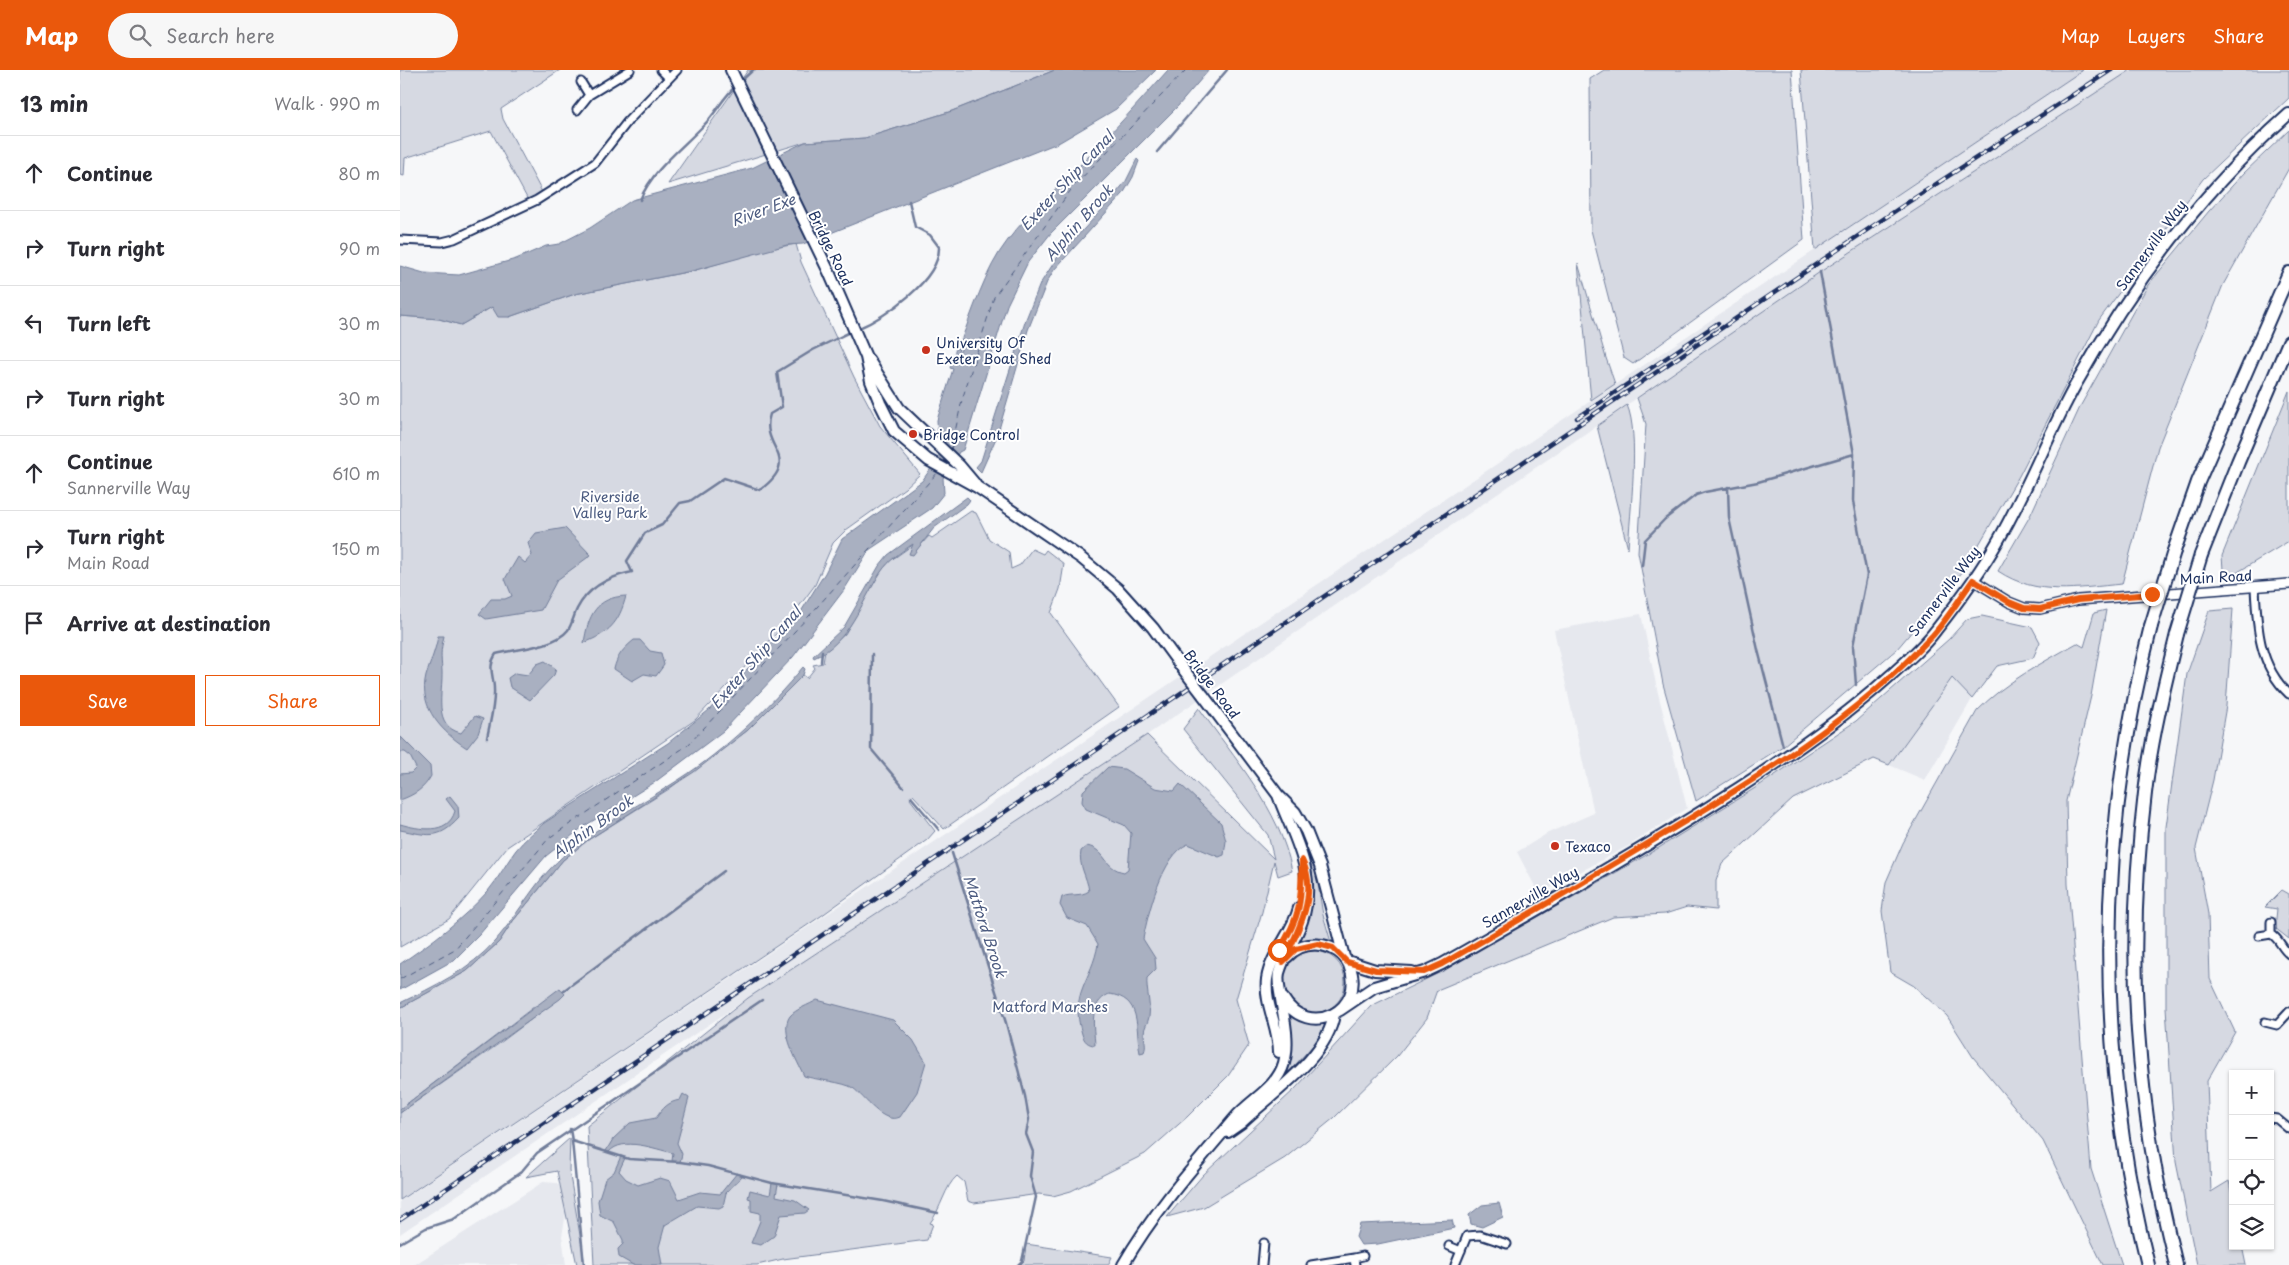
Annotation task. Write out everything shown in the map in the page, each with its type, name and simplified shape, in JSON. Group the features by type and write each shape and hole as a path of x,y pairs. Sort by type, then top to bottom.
{"highway":[{"path":"2148,1265 2121,1137 2110,1028 2108,931 2112,849 2117,799 2138,678 2151,626 2174,551 2198,482 2289,274"},
{"path":"2176,1265 2162,1209 2148,1130 2139,1062 2134,982 2137,866 2145,792 2164,686 2177,634 2202,555 2238,462 2289,342"}],"main road":[{"name":"Bridge Road","path":"732,72 860,340 871,381 894,431 928,460 977,487 1080,558 1118,589 1153,628 1278,795 1295,812 1316,852 1346,959"},
{"name":"Sannerville Way","path":"1337,1012 1374,987 1424,972 1521,919 1695,816 1800,749 1851,710 1908,660 1934,633 1973,580 2013,513 2075,384 2139,283 2191,212 2289,114"},
{"name":"Bridge Road","path":"866,357 899,408 955,461 977,487"},
{"path":"1123,1265 1149,1222 1182,1180 1236,1118 1272,1085 1284,1063 1286,1030 1279,974 1299,929 1306,903 1308,876 1278,795"},
{"path":"1256,1099 1270,1081 1279,1059 1278,1030 1269,998 1268,978 1274,960 1298,911 1302,892 1302,860"},
{"path":"1283,962 1296,949 1312,944 1326,946 1346,959 1376,970 1424,972"},
{"path":"1221,1137 1241,1123 1314,1055 1327,1036 1337,1012 1349,998 1352,989 1352,972 1346,959"},
{"path":"1281,996 1287,1005 1302,1016 1317,1019 1337,1012"}],"street":[{"path":"577,110 589,95 630,70"},
{"path":"661,70 670,78"},
{"path":"400,240 442,242 454,239 537,200 595,163 628,121 678,70"},
{"path":"581,82 589,95"},
{"name":"Main Road","path":"1973,580 2009,602 2024,608 2040,609 2078,600 2289,584"},
{"path":"2255,588 2260,648 2279,684 2289,694"},
{"path":"2271,934 2272,922"},
{"path":"2260,936 2271,934 2277,937 2284,950 2289,954"},
{"path":"2277,1024 2289,1012"},
{"path":"2265,1022 2277,1024 2284,1031"},
{"path":"2274,1119 2289,1129"},
{"path":"1455,1265 1467,1236 1480,1235 1506,1244"},
{"path":"1262,1265 1264,1243"},
{"path":"1449,1246 1461,1251"},
{"path":"1311,1265 1354,1262 1363,1256"}],"shaded area":[{"path":"2083,70 2131,70 1820,272 1147,735 748,998 400,1234 400,1201"},
{"path":"1641,614 1657,689 1687,808 1630,845 1539,894 1517,852 1548,833 1594,813 1554,630"},
{"path":"1952,677 1972,699 1925,780 1889,765"},
{"path":"543,1182 557,1183 565,1192 566,1213 562,1236 566,1265 414,1265"}],"green space":[{"path":"400,70 560,70 501,109 503,119 542,192 528,200 491,131 405,158 404,176 400,175"},
{"path":"748,70 1055,70 952,111 865,138 805,142 668,184"},
{"path":"1604,70 1792,70 1804,240 1633,364 1624,358 1591,230 1590,79"},
{"path":"1801,70 2083,70 1815,250"},
{"path":"2131,70 2289,70 2289,98 2203,179 2099,320 2019,476 1964,570 1897,649 1783,746 1696,801 1663,684 1638,552 1646,424 1637,398 1820,272"},
{"path":"2289,130 2289,168 2223,285 2158,447 2122,584 2058,589 2043,588 2028,585 1998,571 2030,516 2081,405 2148,285 2209,211 2244,173"},
{"name":"Riverside Valley Park","path":"796,244 801,262 854,377 880,426 920,474 905,488 846,530 833,543 815,585 789,620 695,720 507,847 449,919 400,947 400,316 439,319 461,325 492,307 509,317 575,294 692,271 769,249"},
{"path":"1578,263 1615,384 1591,400"},
{"path":"2289,391 2289,541 2228,578 2223,569 2222,556"},
{"path":"1627,405 1631,418 1634,454 1628,549 1597,426"},
{"path":"971,511 976,513 989,539 1009,552 1011,569 1020,565 1032,549 1043,554 1046,550 1064,564 1060,589 1051,613 1119,707 944,829 913,795 910,799 935,831 927,840 821,916 400,1200 400,1113 500,1043 565,994 535,1006 400,1109 400,1008 467,971 499,942 513,921 563,860 588,840 669,789 748,730 803,675 807,678 815,668 813,665 823,663 825,651 845,634 881,571 890,561 914,544 920,546 929,536 932,538"},
{"path":"2233,609 2226,706 2213,780 2196,848 2208,914 2210,979 2235,1032 2207,1081 2211,1192 2229,1181 2229,1250 2243,1250 2246,1265 2197,1265 2176,1162 2166,1007 2166,827 2187,674 2209,611"},
{"path":"2106,610 2091,696 2066,801 2068,884 2091,1169 2122,1265 2103,1265 2043,1141 1973,1057 1947,1016 1914,986 1890,972 1882,911 1886,882 1903,843 1977,711 2012,682 2037,666 2077,643 2084,647 2094,613"},
{"path":"1982,616 2032,627 2040,642 2033,658 1997,666 1972,699 1952,678 1889,765 1874,759 1793,799 1722,864 1716,881 1716,910 1687,907 1665,914 1613,917 1437,990 1427,1018 1397,1056 1334,1118 1285,1158 1204,1207 1167,1217 1203,1175 1295,1089 1371,1006 1445,970 1657,849 1760,785 1856,721 1949,639 1967,619"},
{"name":"Matford Marshes","path":"1199,708 1241,765 1267,805 1286,848 1292,871 1278,876 1274,861 1262,912 1236,999 1249,1045 1228,1076 1187,1117 1145,1154 1071,1191 1053,1196 1039,1194 974,1203 968,1201 964,1182 957,1176 949,1186 930,1223 933,1224 927,1240 783,1259 757,1265 594,1265 587,1126 748,998 1147,735 1274,859 1268,835 1183,729"},
{"path":"1314,860 1323,915 1331,942 1318,938 1298,940 1309,891 1309,862"},
{"path":"2282,890 2289,894 2289,939 2275,928 2277,909 2265,907"},
{"path":"1308,951 1320,951 1336,960 1343,970 1345,982 1343,994 1336,1004 1320,1013 1308,1013 1297,1008 1288,999 1283,988 1283,976 1288,965 1297,956"},
{"path":"1287,1014 1300,1021 1323,1024 1326,1027 1315,1043 1287,1074 1284,1072"},
{"path":"570,1138 569,1170 585,1265 577,1265 557,1171 526,1177"},
{"path":"1026,1244 1112,1257 1108,1265 1020,1265 1024,1261"}],"water":[{"name":"River Exe","path":"1055,70 1156,70 1116,109 1060,142 803,244 787,245 692,271 575,294 509,317 498,317 492,307 461,325 439,319 400,316 400,266 424,273 459,275 516,259 546,246 559,244 590,228 632,200 752,168 805,142 865,138 952,111"},
{"name":"Exeter Ship Canal","path":"1168,70 1209,70 1178,106 1051,233 1028,262 1007,305 963,450 959,452 943,478 944,493 932,508 869,550 844,590 793,657 723,731 655,782 583,827 546,856 479,935 454,960 400,990 400,964 468,912 492,886 512,855 526,839 544,823 668,743 709,710 802,610 825,573 842,539 922,481 939,457 937,420 953,369 950,368 956,348 959,349 955,363 961,349 958,348 992,265 1008,240 1025,220 1104,140"},
{"path":"1137,159 1139,161 1133,177 1123,194 1054,270 1047,282 1028,330 997,436 981,472 976,467 981,461 1026,319 1040,284 1057,258 1126,181"},
{"path":"967,497 970,500 967,504 934,528 913,555 909,554 913,544 888,564 881,572 846,632 826,651 814,658 813,656 844,627 879,566 888,555"},
{"path":"565,528 591,555 557,580 541,610 486,619 479,614 491,599 505,599 512,596 505,579 518,557 525,563 532,555 528,543 536,533"},
{"path":"626,596 620,613 612,626 584,643 588,624 595,610 607,600"},
{"path":"438,636 444,636 441,654 441,708 446,723 452,729 461,733 475,716 483,719 478,734 467,748 441,727 429,709 426,699 424,688 426,676"},
{"path":"634,640 640,640 650,651 661,653 664,665 656,676 644,674 632,681 614,669 621,653"},
{"path":"545,661 556,669 554,675 530,700 510,687 508,678 515,673 528,675 537,664"},
{"path":"803,667 805,669 803,675 748,730 694,772 588,840 563,860 513,921 499,942 467,971 400,1008 400,1003 451,977 475,960 495,941 546,873 569,851 595,831 697,768 746,728"},
{"path":"400,736 430,766 431,776 418,791 400,800 400,774 411,773 416,768 410,756 405,752 400,752"},
{"path":"1108,767 1124,769 1155,788 1174,791 1180,784 1221,823 1226,841 1224,855 1219,857 1188,844 1179,850 1171,860 1158,886 1148,915 1143,939 1155,958 1156,969 1147,978 1149,1017 1144,1031 1145,1049 1144,1052 1140,1053 1137,1024 1132,1007 1120,997 1109,994 1102,998 1095,1010 1093,1023 1095,1045 1088,1043 1084,1039 1078,1007 1098,944 1087,926 1067,918 1060,905 1062,897 1089,891 1080,856 1081,851 1087,846 1098,851 1117,870 1124,872 1128,869 1131,833 1124,825 1086,809 1082,802 1083,791"},
{"path":"450,796 458,806 459,818 445,830 438,833 425,834 400,830 400,824 415,828 432,829 446,824 455,811 446,799"},
{"path":"560,988 565,994 560,999 400,1113 400,1109"},
{"path":"817,1000 893,1020 913,1040 926,1062 917,1092 900,1117 887,1117 881,1114 849,1086 804,1076 788,1038 787,1022 790,1016 799,1009"},
{"path":"683,1094 689,1098 677,1143 682,1154 680,1162 672,1161 673,1153 640,1145 622,1145 615,1147 609,1152 606,1151 613,1139 630,1123 656,1118 666,1106 680,1100"},
{"path":"621,1156 625,1158 619,1171 626,1179 638,1185 660,1178 670,1181 679,1199 700,1192 720,1194 737,1173 743,1175 726,1193 723,1206 719,1208 697,1206 665,1225 659,1247 662,1265 633,1265 619,1257 618,1249 623,1244 623,1240 614,1222 600,1215 598,1201 605,1179 614,1172"},
{"path":"772,1183 778,1184 776,1196 795,1200 809,1210 805,1213 781,1215 774,1236 761,1245 751,1243 760,1221 760,1213 751,1211 751,1199 748,1198 750,1190 770,1195"},
{"path":"1499,1203 1503,1217 1482,1227 1471,1224 1469,1215 1482,1205"},
{"path":"1452,1220 1454,1228 1378,1244 1361,1245 1356,1237 1360,1224"}],"waterway":[{"path":"740,82 753,70"},
{"path":"1157,152 1227,70"},
{"path":"640,200 645,189 660,169 708,120 736,86"},
{"path":"857,329 882,316 909,296 931,272 937,260 939,247 930,235 915,227 909,201"},
{"path":"1820,272 1854,454 1853,501 1867,575 1853,646 1856,685"},
{"path":"487,738 494,701 491,667 496,654 545,644 562,636 568,630 582,601 593,589 607,580 632,572 627,561 645,533 662,525 680,503 690,501 724,478 760,490 773,479 779,469 780,461 768,426 770,414 782,407 777,372 813,350 852,331"},
{"path":"1642,566 1645,540 1665,519 1696,495 1758,482 1854,454"},
{"path":"1728,487 1729,518 1758,650 1783,746"},
{"path":"821,662 822,651"},
{"name":"Matford Brook","path":"872,654 871,749 903,787"},
{"name":"Matford Brook","path":"911,797 939,830"},
{"name":"Matford Brook","path":"952,853 1006,1023 1029,1119 1026,1134 1033,1152 1030,1176 1036,1197 1022,1261 1018,1265"},
{"path":"563,991 724,871"},
{"path":"400,1243 426,1228 454,1219 521,1172 537,1153 762,1000"},
{"path":"570,1129 572,1141 629,1159 680,1162 708,1166 772,1183 883,1201 938,1213"},
{"path":"572,1141 584,1265"}],"ferry route":[{"path":"951,450 962,400 994,297 1073,187 1186,70"},
{"path":"400,979 455,949 549,838 688,745 809,616 939,471"}],"railway":[{"path":"400,1220 1907,203 2111,70"},
{"path":"1577,418 1718,323"}],"place":[{"name":"University Of Exeter Boat Shed","path":"926,350"},
{"name":"Bridge Control","path":"913,434"},
{"name":"Texaco","path":"1555,846"}],"route":[{"path":"1279,950 1298,911 1302,892 1302,860 1308,876 1306,903 1299,929 1283,962 1296,949 1318,944 1333,948 1347,962 1376,970 1424,972 1442,964 1695,816 1800,749 1851,710 1908,660 1934,633 1973,580 2009,602 2024,608 2040,609 2078,600 2152,594"}],"water label":[{"name":"Alphin Brook","path":"1078,222"},
{"name":"Alphin Brook","path":"592,826"}]}
